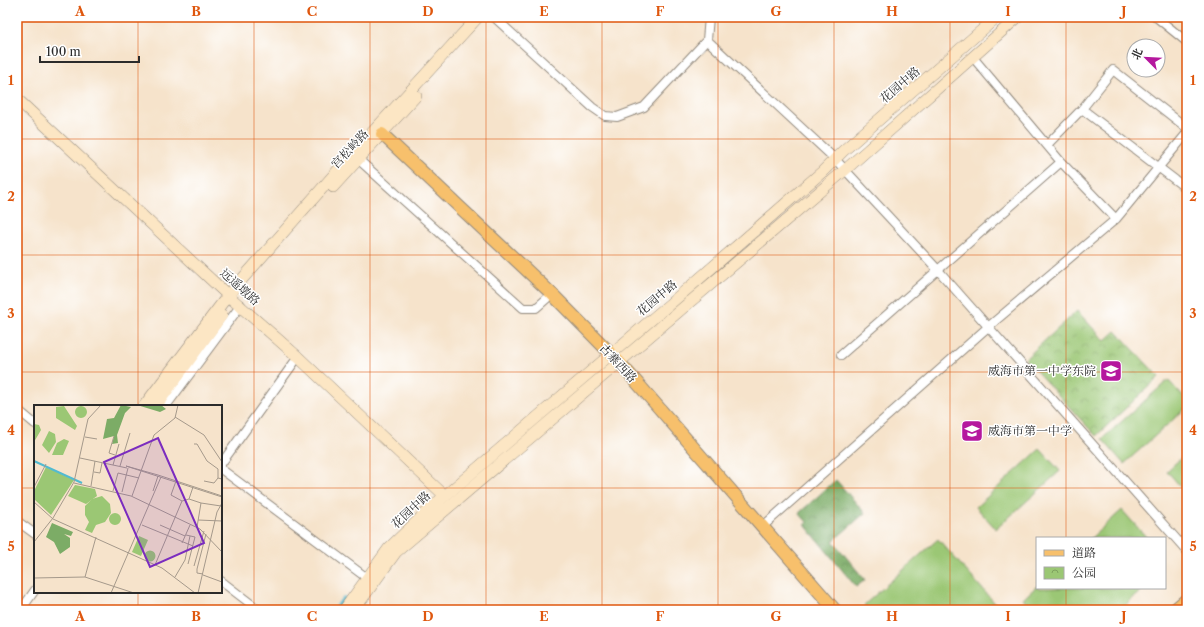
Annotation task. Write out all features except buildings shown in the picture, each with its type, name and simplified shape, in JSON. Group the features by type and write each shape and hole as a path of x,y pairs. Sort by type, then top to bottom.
{"main road":[{"path":"145,405 234,300 348,159 478,17"},
{"name":"宫松岭路","path":"234,300 300,222 359,160 487,17"},
{"name":"花园中路","path":"344,610 389,548 445,496 615,358 835,159 997,17"},
{"path":"354,610 396,552 615,358 845,170 1018,17"},
{"name":"远遥墩路","path":"17,99 298,358 445,496"},
{"name":"古寨西路","path":"382,134 552,294 615,358 834,610"},
{"path":"157,405 234,300"},
{"path":"1174,610 1187,599"}],"street":[{"path":"494,17 592,107 605,116 618,117 644,107 707,40 709,17"},
{"path":"1156,17 1187,42"},
{"path":"707,40 835,159 938,270 1187,551"},
{"path":"976,62 1061,162 1116,220"},
{"path":"1047,145 1082,109 1113,70 1187,128"},
{"path":"1082,109 1187,189"},
{"path":"762,527 988,327 1116,220 1187,133"},
{"path":"359,160 523,308 536,308 552,294"},
{"path":"841,355 1061,162"},
{"path":"167,405 234,300"},
{"path":"222,463 298,358"},
{"path":"17,409 34,423"},
{"path":"222,470 367,578"},
{"path":"17,521 34,533"},
{"path":"222,582 259,610"},
{"path":"21,610 34,591"}],"green space":[{"path":"1077,311 1105,341 1116,331 1159,377 1096,436 1025,359"},
{"path":"1168,380 1187,401 1187,407 1124,464 1102,439"},
{"path":"1040,449 1060,471 996,529 976,507"},
{"path":"1181,458 1187,465 1187,494 1167,471"},
{"path":"836,480 865,513 833,541 865,580 856,587 805,525 807,522 799,513"},
{"path":"1122,510 1146,537 1092,537"},
{"path":"938,539 1001,610 869,610 864,605"},
{"path":"1036,587 1036,589 1143,589 1120,610 1032,610 1023,599"}],"waterway":[{"path":"337,610 344,600"}],"place":[{"name":"威海市第一中学东院","path":"1111,371"},
{"name":"威海市第一中学","path":"972,431"}]}
